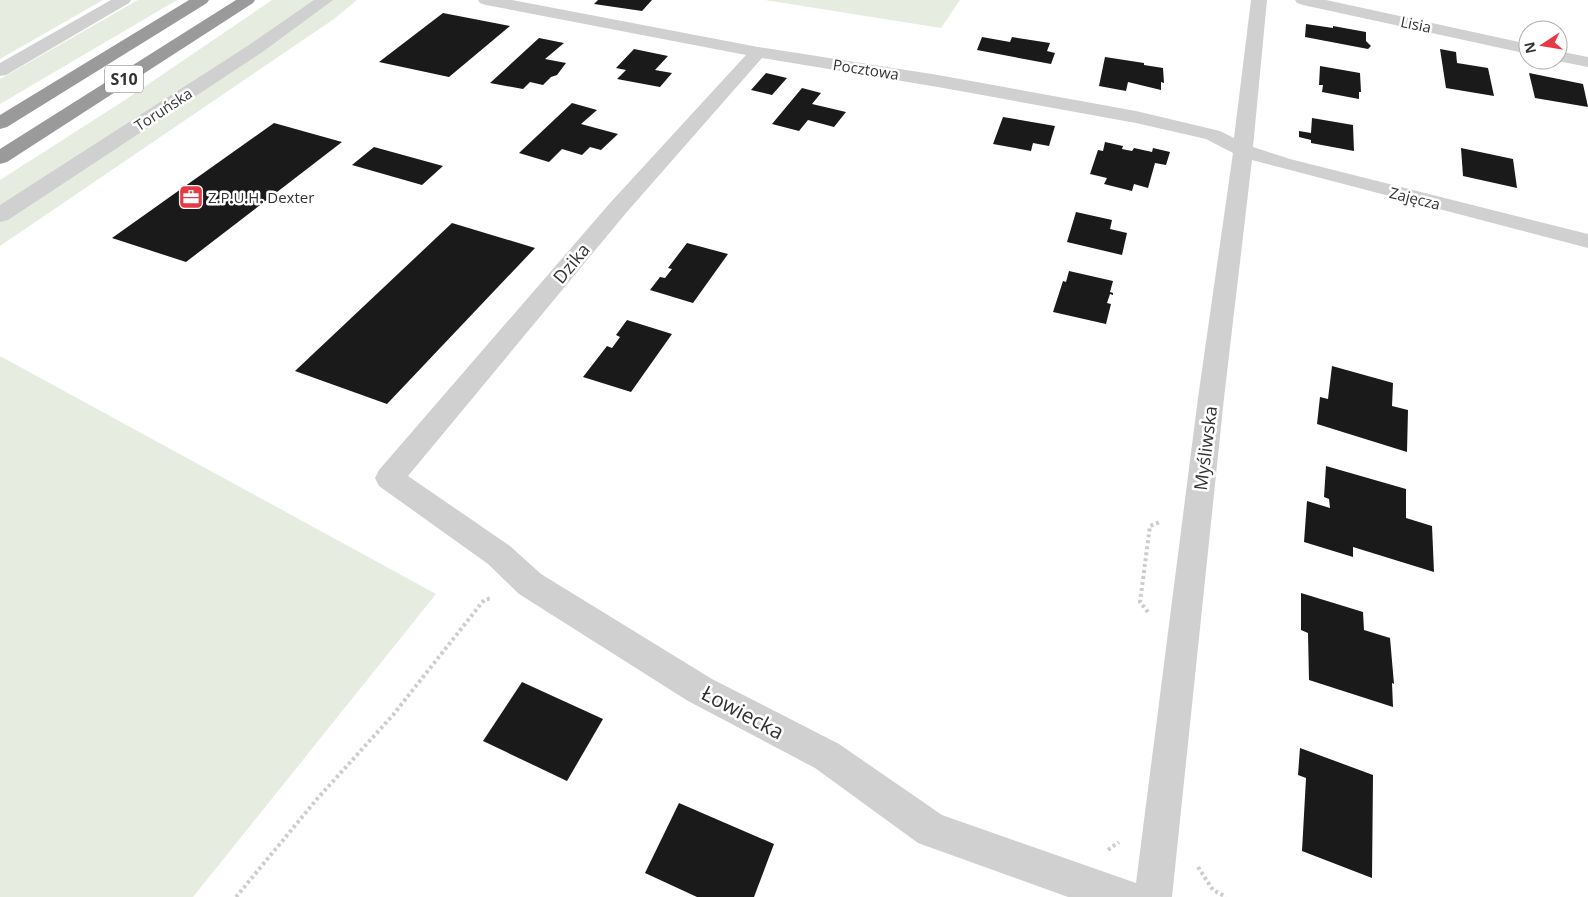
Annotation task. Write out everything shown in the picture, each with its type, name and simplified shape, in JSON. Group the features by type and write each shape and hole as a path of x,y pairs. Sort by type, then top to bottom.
{"highway":[{"name":"S10","path":"0,123 201,0"},
{"name":"S10","path":"0,158 247,0"}],"street":[{"path":"0,70 123,0"},
{"name":"Toruńska","path":"0,215 255,49 325,0"},
{"name":"Pocztowa","path":"486,0 758,52 938,80 1136,116 1213,136 1243,150"},
{"name":"Myśliwska","path":"1153,897 1211,398 1243,150 1259,0"},
{"name":"Lisia","path":"1303,0 1518,47"},
{"name":"Dzika","path":"389,478 618,208 758,52"},
{"path":"1568,58 1588,62"},
{"name":"Zajęcza","path":"1243,150 1283,163 1395,193 1588,241"},
{"name":"Łowiecka","path":"389,478 499,555 530,584 700,690 827,756 931,830 1123,897"}],"path":[{"path":"236,897 318,799 393,715 484,600 530,584"},
{"path":"1103,851 1111,849 1124,838"}],"shaded area":[{"path":"0,0 103,0 0,59"},
{"path":"138,0 177,0 0,104 0,79"},
{"path":"272,0 357,0 334,19 0,246 0,180 125,100"},
{"path":"765,0 960,0 941,28"},
{"path":"0,356 436,594 193,897 0,897"}],"building":[{"path":"598,0 652,0 642,11 594,4"},
{"path":"443,13 510,26 449,77 379,62"},
{"path":"1306,24 1333,28 1333,26 1366,32 1366,41 1371,46 1368,49 1305,37"},
{"path":"982,37 1010,42 1012,37 1050,43 1047,51 1055,53 1051,64 977,50"},
{"path":"539,38 564,43 545,59 566,63 557,75 551,77 543,85 530,82 523,89 490,83"},
{"path":"634,49 668,56 655,70 672,73 660,87 617,79 626,70 616,68"},
{"path":"1440,49 1456,52 1457,63 1488,68 1494,96 1446,88"},
{"path":"1105,57 1163,68 1164,83 1161,82 1161,90 1128,82 1126,91 1099,86"},
{"path":"1320,66 1360,73 1361,92 1359,92 1359,99 1322,92 1323,85 1319,85"},
{"path":"766,73 787,78 772,95 751,90"},
{"path":"1529,73 1583,84 1588,107 1535,98"},
{"path":"802,88 821,93 812,104 846,112 834,127 808,120 799,131 772,124"},
{"path":"572,103 597,110 581,124 618,134 601,150 590,147 582,155 562,149 549,162 519,153"},
{"path":"1003,117 1055,126 1049,146 1033,143 1031,151 993,144"},
{"path":"1312,118 1353,125 1354,151 1311,143 1311,140 1299,137 1299,131 1311,133"},
{"path":"274,123 342,142 186,262 112,238"},
{"path":"1105,142 1123,146 1122,149 1132,151 1134,148 1152,152 1153,148 1170,152 1166,165 1155,163 1148,188 1134,184 1132,191 1104,184 1107,178 1090,174 1098,150 1103,151"},
{"path":"374,147 443,166 422,185 352,165"},
{"path":"1461,148 1513,159 1517,188 1463,176"},
{"path":"1076,212 1112,220 1110,229 1127,233 1122,255 1067,242"},
{"path":"452,223 535,248 387,404 295,371"},
{"path":"687,243 728,254 693,303 650,290 660,277 665,278 672,269 668,268"},
{"path":"1069,271 1113,281 1110,292 1113,295 1110,294 1107,303 1111,304 1106,324 1053,312 1063,281 1066,282"},
{"path":"627,320 672,334 631,392 583,377 607,346 612,348 620,337 616,335"},
{"path":"1332,366 1393,383 1392,406 1408,410 1407,452 1317,424 1320,397 1328,399"},
{"path":"1326,466 1406,489 1406,518 1432,526 1434,572 1353,547 1353,557 1304,542 1307,501 1330,508 1329,499 1324,497"},
{"path":"1301,593 1363,612 1364,630 1390,638 1394,684 1392,683 1393,707 1309,680 1308,633 1301,630"},
{"path":"522,682 603,719 567,781 483,741"},
{"path":"1300,748 1373,775 1372,878 1302,851 1306,778 1298,775"},
{"path":"679,803 774,844 754,897 697,897 645,873"}],"place":[{"name":"Z.P.U.H. Dexter","path":"191,197"}]}
